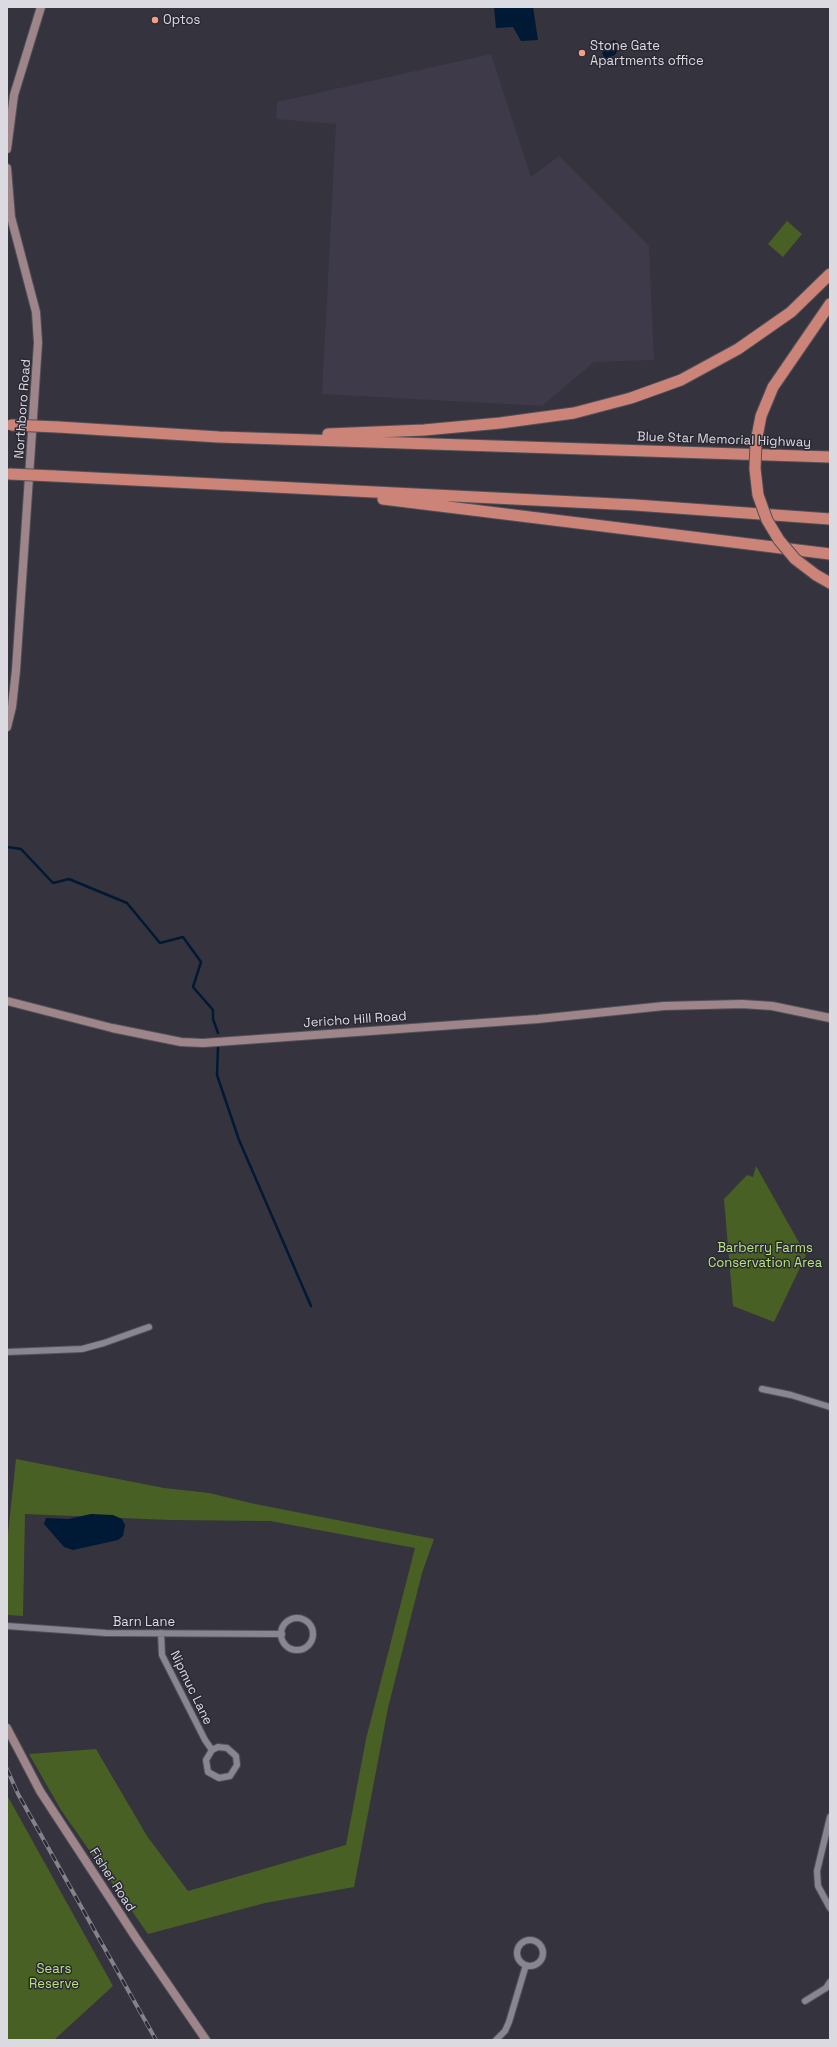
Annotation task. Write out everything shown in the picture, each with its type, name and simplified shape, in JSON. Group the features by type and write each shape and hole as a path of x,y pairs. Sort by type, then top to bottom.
{"highway":[{"path":"9,424 219,436 382,432 453,428 544,418 609,405 672,384 729,355 782,319 830,274"},
{"path":"830,304 773,387 762,416 756,442 754,469 758,495 767,520 779,540 795,559 816,575 830,583"},
{"name":"Blue Star Memorial Highway","path":"219,436 830,457"},
{"path":"8,474 635,505 830,519"},
{"path":"290,488 830,554"}],"street":[{"path":"7,149 14,95 41,7"},
{"name":"Northboro Road","path":"7,168 11,217 36,312 38,349 16,670 12,706 7,727"},
{"name":"Jericho Hill Road","path":"7,1001 112,1028 181,1042 203,1043 538,1019 664,1006 709,1004 772,1006 830,1018"},
{"path":"7,1352 82,1349 149,1327"},
{"path":"762,1389 791,1395 830,1407"},
{"path":"298,1618 309,1623 313,1634 309,1645 297,1650 286,1645 282,1634 286,1623 298,1618"},
{"name":"Barn Lane","path":"7,1626 100,1633 282,1634"},
{"name":"Nipmuc Lane","path":"161,1634 160,1647 163,1657 200,1730 212,1750"},
{"name":"Fisher Road","path":"7,1728 40,1791 136,1938 206,2040"},
{"path":"224,1747 234,1754 237,1765 230,1776 219,1778 208,1772 206,1760 212,1750 224,1747"},
{"path":"830,1817 817,1871 818,1886 830,1908"},
{"path":"528,1940 536,1941 542,1946 542,1958 537,1964 526,1966 518,1958 519,1947 528,1940"},
{"path":"496,2040 505,2031 509,2022 526,1966"},
{"path":"805,2001 826,1988 830,1982"}],"shaded area":[{"path":"491,54 531,177 559,156 649,246 654,360 594,362 542,406 322,394 336,124 276,119 277,102"}],"green space":[{"path":"787,221 802,234 783,257 768,244"},
{"name":"Barberry Farms Conservation Area","path":"756,1166 806,1255 774,1322 733,1306 724,1199 747,1175 753,1177"},
{"path":"16,1459 164,1488 209,1493 255,1504 434,1539 422,1573 388,1708 354,1887 265,1903 148,1934 61,1810 29,1754 96,1749 147,1836 188,1891 346,1845 366,1739 415,1548 270,1521 170,1520 25,1514 23,1616 7,1615 7,1543"},
{"name":"Sears Reserve","path":"7,1795 113,1986 54,2040 7,2040"}],"water":[{"path":"494,7 533,7 538,40 521,41 513,27 496,28"},
{"path":"614,40 621,44 615,55 605,59 602,53 607,44"},
{"path":"91,1514 113,1515 122,1519 125,1525 123,1536 118,1540 73,1550 64,1547 44,1524 46,1518 68,1519"}],"waterway":[{"path":"7,847 21,849 53,883 69,879 127,903 160,943 183,937 201,962 193,987 213,1010 213,1019 218,1033"},
{"path":"218,1048 217,1075 239,1140 311,1306"}],"railway":[{"path":"7,1769 18,1794 156,2040"}],"place":[{"name":"Optos","path":"155,20"},
{"name":"Stone Gate Apartments office","path":"582,53"}]}
